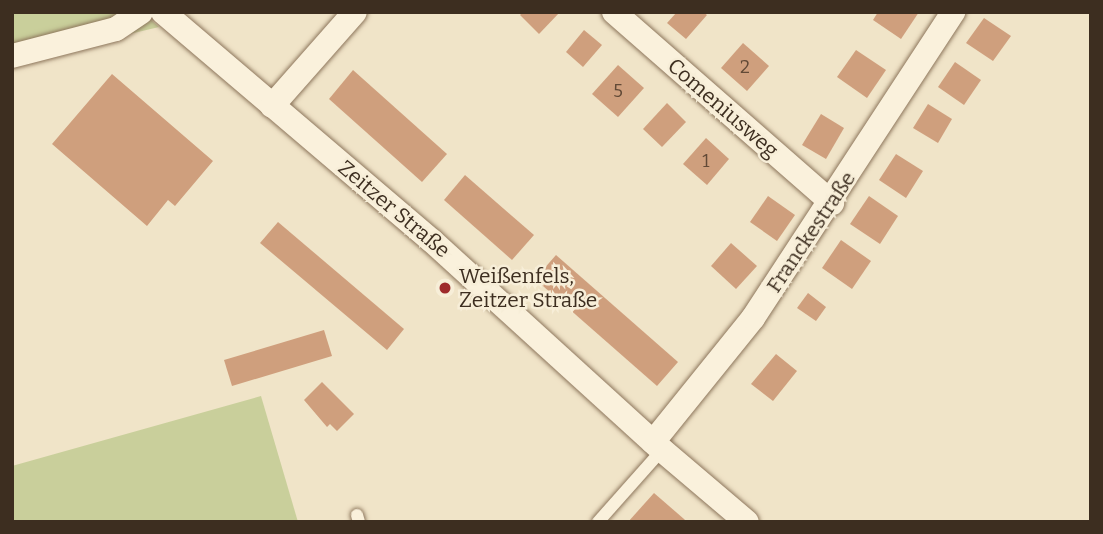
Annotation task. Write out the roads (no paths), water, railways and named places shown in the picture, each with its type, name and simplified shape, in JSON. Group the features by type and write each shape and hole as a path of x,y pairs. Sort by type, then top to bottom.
{"street":[{"path":"12,56 116,29 141,12"},
{"name":"Zeitzer Straße","path":"163,12 432,241 658,446 747,522"},
{"path":"272,106 355,12"},
{"name":"Comeniusweg","path":"614,12 831,203"},
{"name":"Franckestraße","path":"658,446 753,318 831,203 953,12"}],"lane":[{"path":"597,522 658,446"}],"place":[{"name":"Weißenfels, Zeitzer Straße","path":"445,288"}]}
